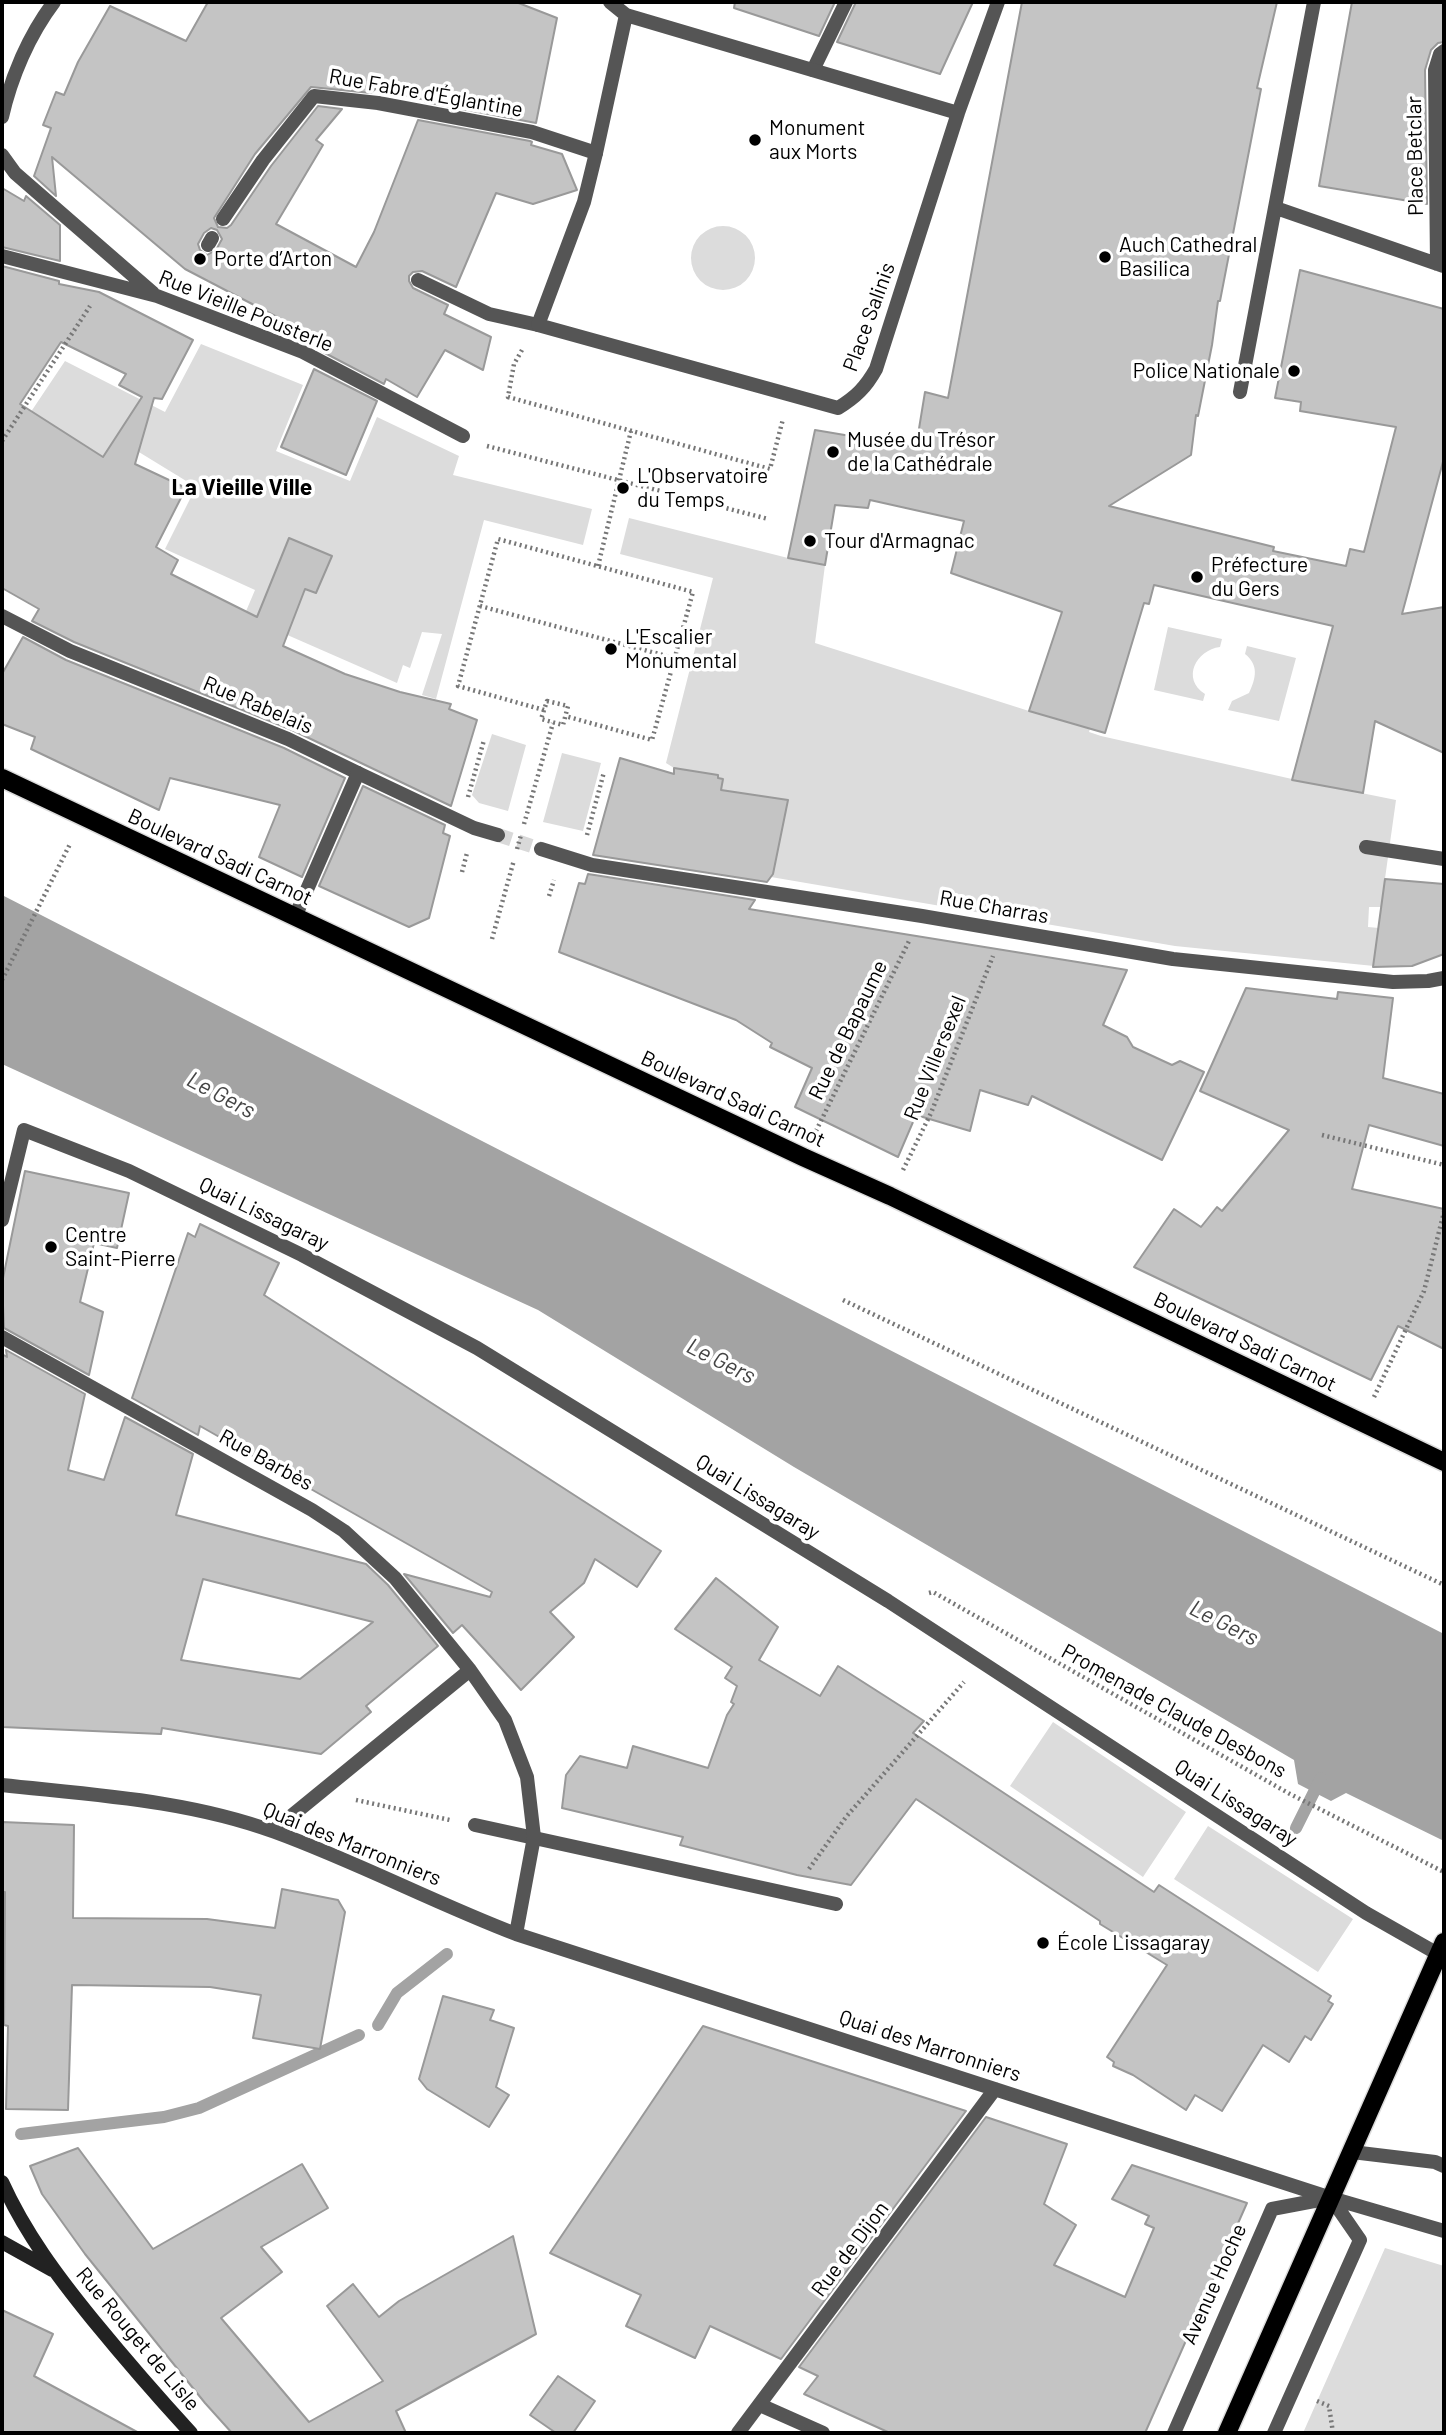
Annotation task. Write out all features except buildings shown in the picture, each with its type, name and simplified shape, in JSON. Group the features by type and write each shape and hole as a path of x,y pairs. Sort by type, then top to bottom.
{"main road":[{"name":"Boulevard Sadi Carnot","path":"2,778 890,1196 1444,1462"},
{"path":"1227,2433 1441,1948"},
{"name":"Rue Rouget de Lisle","path":"2,2182 13,2207 54,2271 145,2384 191,2433"},
{"path":"2,2242 54,2271"}],"street":[{"path":"2,117 22,59 54,2"},
{"path":"610,2 626,15 958,113 998,2"},
{"path":"813,71 846,2"},
{"path":"1240,392 1314,2"},
{"path":"538,325 584,202 626,15"},
{"name":"Place Betclar","path":"1276,208 1441,265 1435,70 1440,54 1444,51"},
{"name":"Rue Fabre d'Églantine","path":"223,219 262,160 314,96 378,103 532,132 596,153"},
{"name":"Place Salinis","path":"418,280 489,314 538,325 838,408 854,399 867,386 876,369 958,113"},
{"path":"2,155 15,173 157,296"},
{"name":"Rue Vieille Pousterle","path":"2,256 157,296 303,352 464,436"},
{"name":"Rue Rabelais","path":"2,616 69,652 288,739 358,774 498,835"},
{"path":"295,917 358,774"},
{"path":"1366,846 1444,859"},
{"name":"Rue Charras","path":"541,849 592,865 1004,929 1174,959 1393,982 1444,978"},
{"name":"Quai Lissagaray","path":"2,1220 24,1130 129,1171 302,1255 477,1348 888,1601 1366,1913 1441,1948"},
{"name":"Rue Barbès","path":"2,1336 312,1510 344,1531 395,1577 470,1670 506,1720 527,1777 534,1837"},
{"path":"273,1831 470,1670"},
{"name":"Quai des Marronniers","path":"2,1785 176,1804 273,1831 458,1912 516,1934 1331,2198 1444,2231"},
{"path":"475,1825 836,1904"},
{"path":"516,1934 534,1837"},
{"name":"Rue de Dijon","path":"738,2433 995,2089"},
{"path":"1352,2152 1435,2162 1444,2166"},
{"path":"1274,2433 1360,2240 1331,2198"},
{"name":"Avenue Hoche","path":"1174,2433 1272,2209 1331,2198"},
{"path":"760,2405 823,2433"}],"path":[{"path":"2,441 106,282"},
{"path":"538,325 514,363 508,397 770,469 789,395"},
{"path":"598,566 631,431"},
{"path":"464,436 481,444 768,519"},
{"path":"544,710 458,687 498,540 693,592 652,740 565,716"},
{"path":"480,606 674,658"},
{"path":"547,701 568,706 565,716 563,725 541,719 547,701"},
{"path":"492,939 553,723"},
{"path":"461,821 484,740"},
{"path":"580,861 604,772"},
{"path":"2,981 84,817"},
{"path":"462,872 467,853"},
{"path":"549,896 553,883"},
{"name":"Rue de Bapaume","path":"803,1157 922,916"},
{"name":"Rue Villersexel","path":"890,1196 931,1113 1004,929"},
{"path":"1322,1135 1444,1165"},
{"path":"1379,1387 1424,1292 1444,1212"},
{"path":"843,1300 1444,1585"},
{"name":"Promenade Claude Desbons","path":"888,1601 933,1592 1290,1794 1444,1872"},
{"path":"791,1894 846,1817 981,1663"},
{"path":"321,1793 475,1825"},
{"path":"1311,2399 1329,2406 1334,2433"}],"shaded area":[{"path":"723,226 741,232 749,240 755,258 749,276 741,284 723,290 705,284 697,276 691,258 697,240 705,232"},
{"path":"201,344 303,385 276,451 350,481 377,417 459,456 453,475 592,509 583,545 484,520 436,699 422,695 442,634 422,632 410,668 403,665 397,683 244,616 255,590 165,549 196,487 116,438 83,489 46,483 2,455 65,361 165,412"},
{"path":"629,518 825,565 815,643 1029,711 1072,723 1091,725 1089,732 1101,736 1396,800 1381,907 1369,907 1368,927 1379,928 1374,966 1175,946 771,877 787,800 721,790 723,780 718,778 718,775 674,768 666,763 713,578 620,554"},
{"path":"1168,627 1222,639 1220,647 1204,654 1194,666 1194,681 1205,694 1203,701 1154,690"},
{"path":"1247,646 1296,658 1279,721 1228,710 1232,701 1249,693 1253,682 1255,672 1253,663 1245,654"},
{"path":"492,734 526,745 508,811 479,803 472,795"},
{"path":"562,753 601,763 583,831 543,822"},
{"path":"1053,1722 1186,1812 1143,1877 1010,1786"},
{"path":"1208,1826 1353,1919 1318,1972 1174,1879"},
{"path":"1385,2248 1444,2266 1444,2433 1303,2433"}],"water":[{"name":"Le Gers","path":"2,895 1444,1634 1444,1841 1346,1793 1331,1801 1298,1784 1294,1760 794,1467 538,1310 2,1064"}],"waterway":[{"path":"1296,1828 1321,1778"},
{"path":"378,2025 397,1993 447,1954"},
{"path":"21,2134 164,2117 199,2108 359,2035"}],"tunnel":[{"path":"498,835 541,849"}],"place":[{"name":"Monument aux Morts","path":"755,140"},
{"name":"Auch Cathedral Basilica","path":"1105,257"},
{"name":"Porte d’Arton","path":"200,259"},
{"name":"Police Nationale","path":"1294,371"},
{"name":"Musée du Trésor de la Cathédrale","path":"833,452"},
{"name":"L'Observatoire du Temps","path":"623,488"},
{"name":"Tour d'Armagnac","path":"810,541"},
{"name":"Préfecture du Gers","path":"1197,577"},
{"name":"L'Escalier Monumental","path":"611,649"},
{"name":"Centre Saint-Pierre","path":"51,1247"},
{"name":"École Lissagaray","path":"1043,1943"}],"district":[{"name":"La Vieille Ville","path":"242,487"}]}
